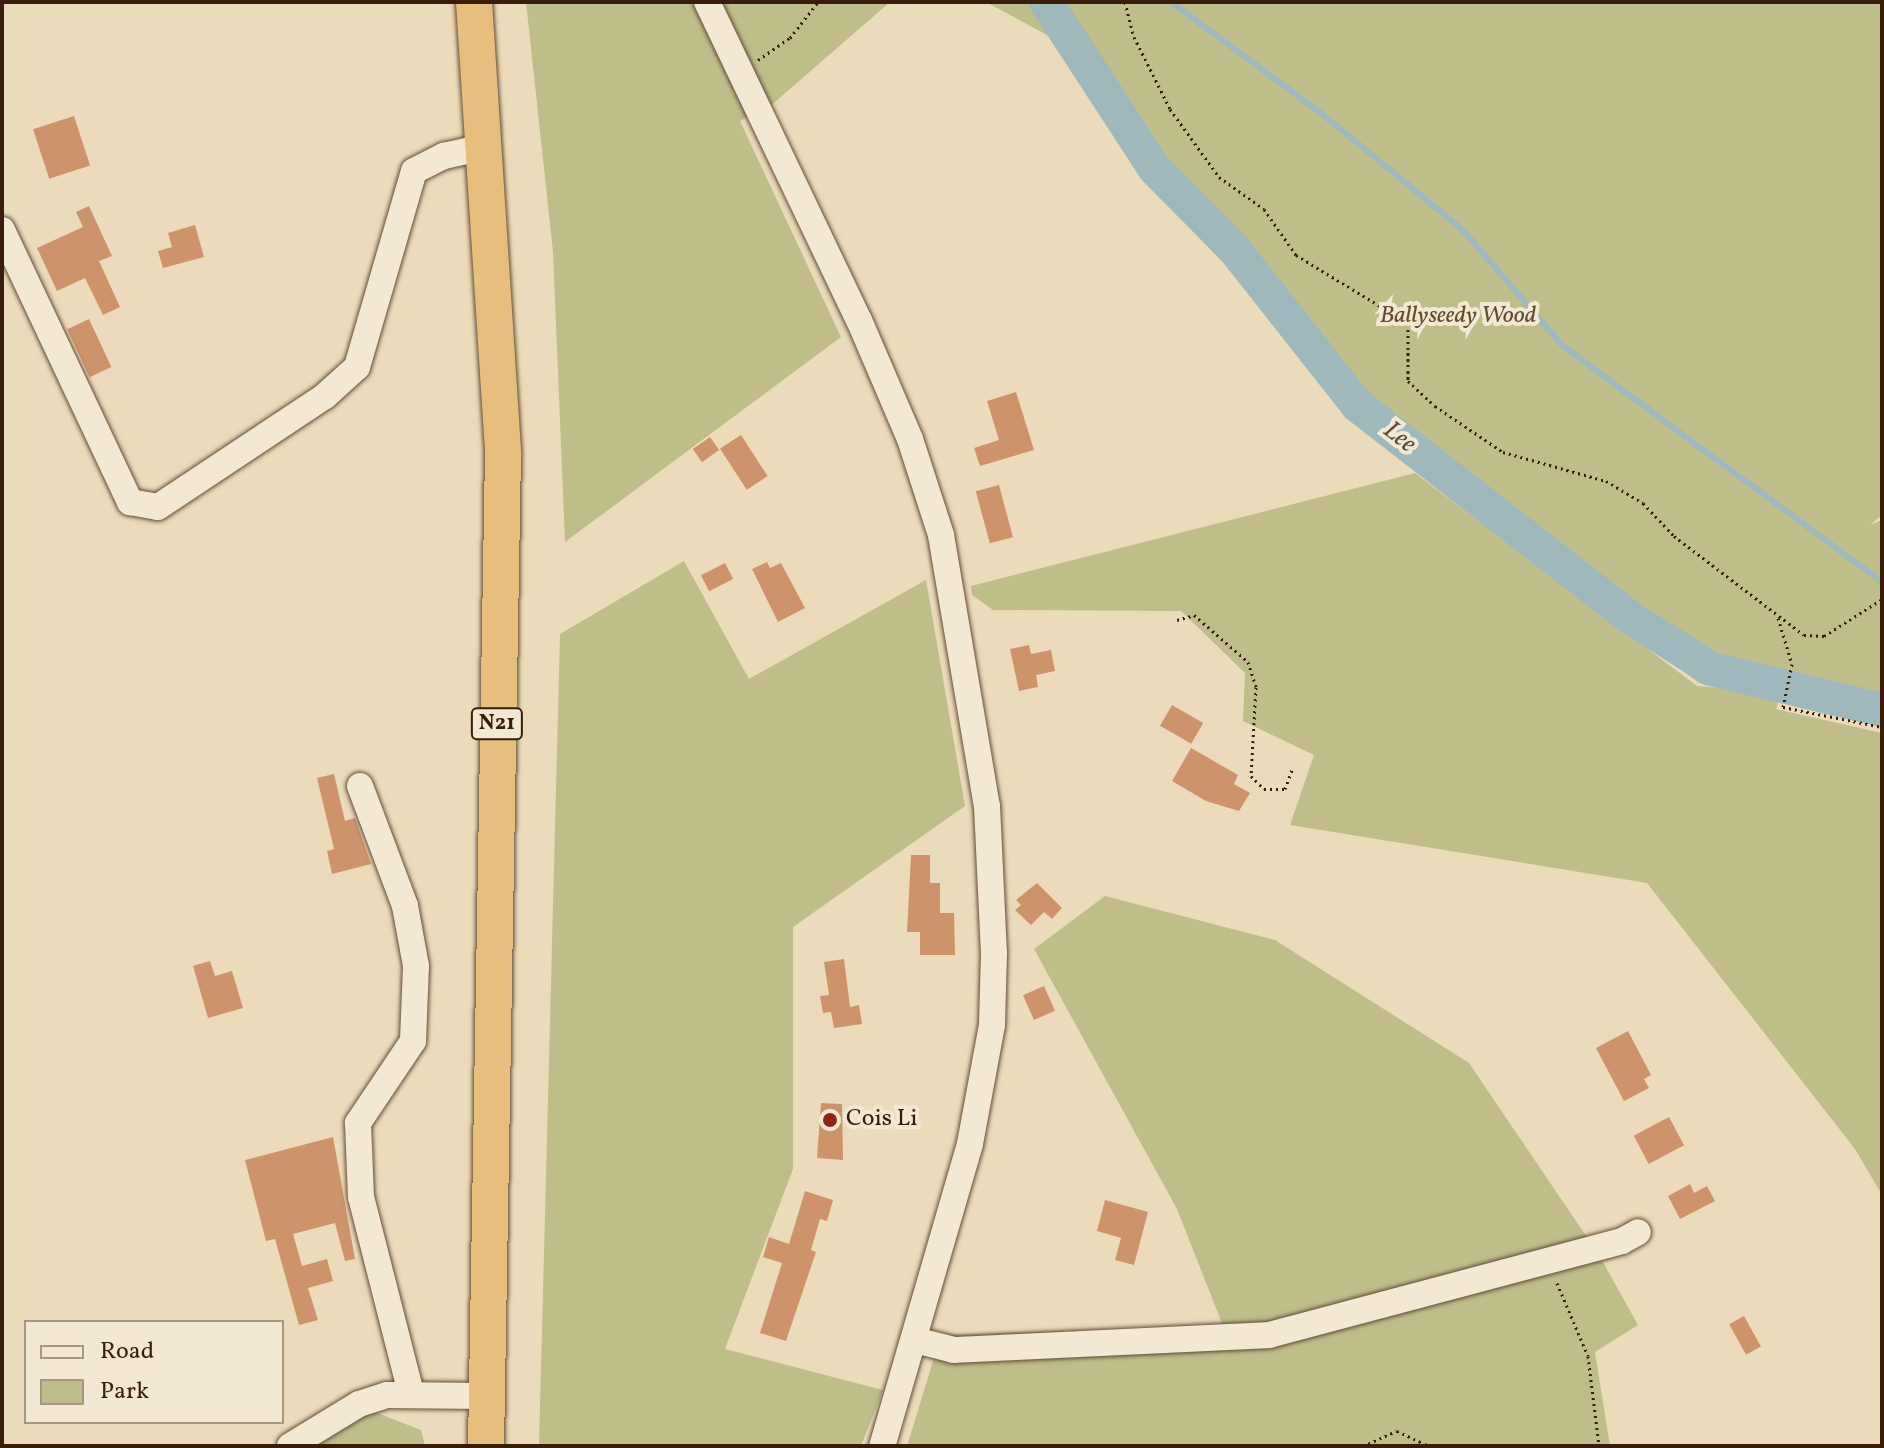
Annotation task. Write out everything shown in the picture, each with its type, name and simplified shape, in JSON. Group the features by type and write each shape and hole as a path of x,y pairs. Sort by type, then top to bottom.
{"highway":[{"name":"N21","path":"474,2 503,453 486,1446"}],"street":[{"path":"707,2 888,383 937,521 966,660 987,806 994,953 992,1025 970,1144 882,1446"},
{"path":"2,230 130,502 158,507 325,396 357,367 414,171 444,156 484,147"},
{"path":"360,786 405,906 416,966 413,1041 358,1123 361,1197 411,1393"},
{"path":"915,1340 954,1350 1269,1335 1622,1241 1638,1232"},
{"path":"290,1446 359,1404 411,1393 485,1396"}],"path":[{"path":"772,52 790,38 818,2"},
{"path":"1125,2 1134,37 1170,109 1219,177 1264,209 1296,255 1408,323 1408,381 1435,406 1503,452 1606,481 1643,503 1674,536 1804,635 1824,636 1882,599"},
{"path":"1177,620 1194,615 1248,662 1256,687 1251,776 1264,789 1285,789 1293,767"},
{"path":"1778,618 1792,664 1783,707 1882,727"},
{"path":"1547,1261 1588,1356 1599,1446"},
{"path":"1363,1446 1397,1431 1429,1446"}],"green space":[{"path":"526,2 890,2 775,102 740,121 841,337 565,542 553,252"},
{"name":"Ballyseedy Wood","path":"986,2 1882,2 1882,515 1870,525 1882,520 1882,723 1769,695 1779,699 1776,709 1882,733 1882,1195 1855,1149 1647,883 1290,825 1314,755 1243,721 1245,673 1181,611 993,610 972,595 971,586 1415,473 1697,686 1737,689 1699,683 1369,432 1234,264 1148,177 1058,41"},
{"path":"684,561 749,679 926,580 965,806 793,927 793,1169 725,1349 883,1390 861,1446 539,1446 560,634"},
{"path":"1105,896 1275,940 1469,1063 1599,1255 1638,1325 1595,1352 1610,1446 907,1446 941,1335 1223,1326 1177,1209 1034,949"},
{"path":"372,1411 421,1430 425,1446 317,1446"}],"building":[{"path":"74,116 90,165 49,179 33,129"},
{"path":"89,206 112,256 99,261 120,307 103,315 85,278 57,291 37,248 83,227 76,212"},
{"path":"195,225 204,257 163,268 158,251 172,247 168,233"},
{"path":"89,319 111,367 90,377 67,329"},
{"path":"1016,392 1034,450 980,466 974,448 999,440 987,401"},
{"path":"741,435 768,476 747,490 720,449"},
{"path":"710,437 719,450 702,462 693,449"},
{"path":"999,485 1013,537 990,543 976,491"},
{"path":"767,562 770,568 781,563 805,608 778,622 752,569"},
{"path":"725,563 733,579 709,591 701,575"},
{"path":"1029,645 1031,654 1051,650 1055,671 1036,675 1038,687 1019,691 1010,649"},
{"path":"1172,705 1203,723 1191,744 1160,726"},
{"path":"1191,748 1238,775 1234,784 1250,793 1239,811 1206,801 1172,781"},
{"path":"334,774 345,821 355,818 371,864 332,874 327,851 334,849 317,778"},
{"path":"911,855 930,855 930,883 940,883 940,913 954,913 955,955 920,955 920,932 907,932"},
{"path":"1037,883 1062,908 1052,919 1044,912 1031,925 1015,910 1021,905 1016,900"},
{"path":"844,959 850,1007 859,1005 862,1024 834,1028 831,1012 823,1013 820,996 829,995 824,962"},
{"path":"210,961 215,976 232,971 243,1008 208,1018 193,966"},
{"path":"1044,986 1055,1011 1034,1020 1023,995"},
{"path":"1628,1031 1651,1075 1644,1079 1649,1088 1624,1101 1596,1048"},
{"name":"Cois Li","path":"821,1103 842,1104 843,1160 817,1158"},
{"path":"1669,1117 1684,1145 1649,1164 1634,1136"},
{"path":"333,1137 355,1259 345,1261 335,1223 293,1234 302,1266 327,1259 333,1281 308,1288 318,1320 299,1325 275,1239 266,1241 245,1160"},
{"path":"1690,1184 1694,1193 1707,1186 1715,1201 1680,1219 1668,1196"},
{"path":"805,1191 833,1200 827,1221 820,1219 811,1250 816,1252 786,1341 760,1333 782,1263 763,1257 769,1237 789,1244"},
{"path":"1105,1200 1148,1212 1134,1265 1115,1260 1121,1238 1097,1231"},
{"path":"1744,1316 1761,1347 1746,1355 1729,1324"}],"waterway":[{"name":"Lee","path":"1046,2 1155,169 1234,249 1357,405 1631,618 1711,669 1882,710"},
{"path":"1171,2 1321,113 1464,231 1563,346 1881,581"}],"place":[{"name":"Cois Li","path":"830,1120"}]}
